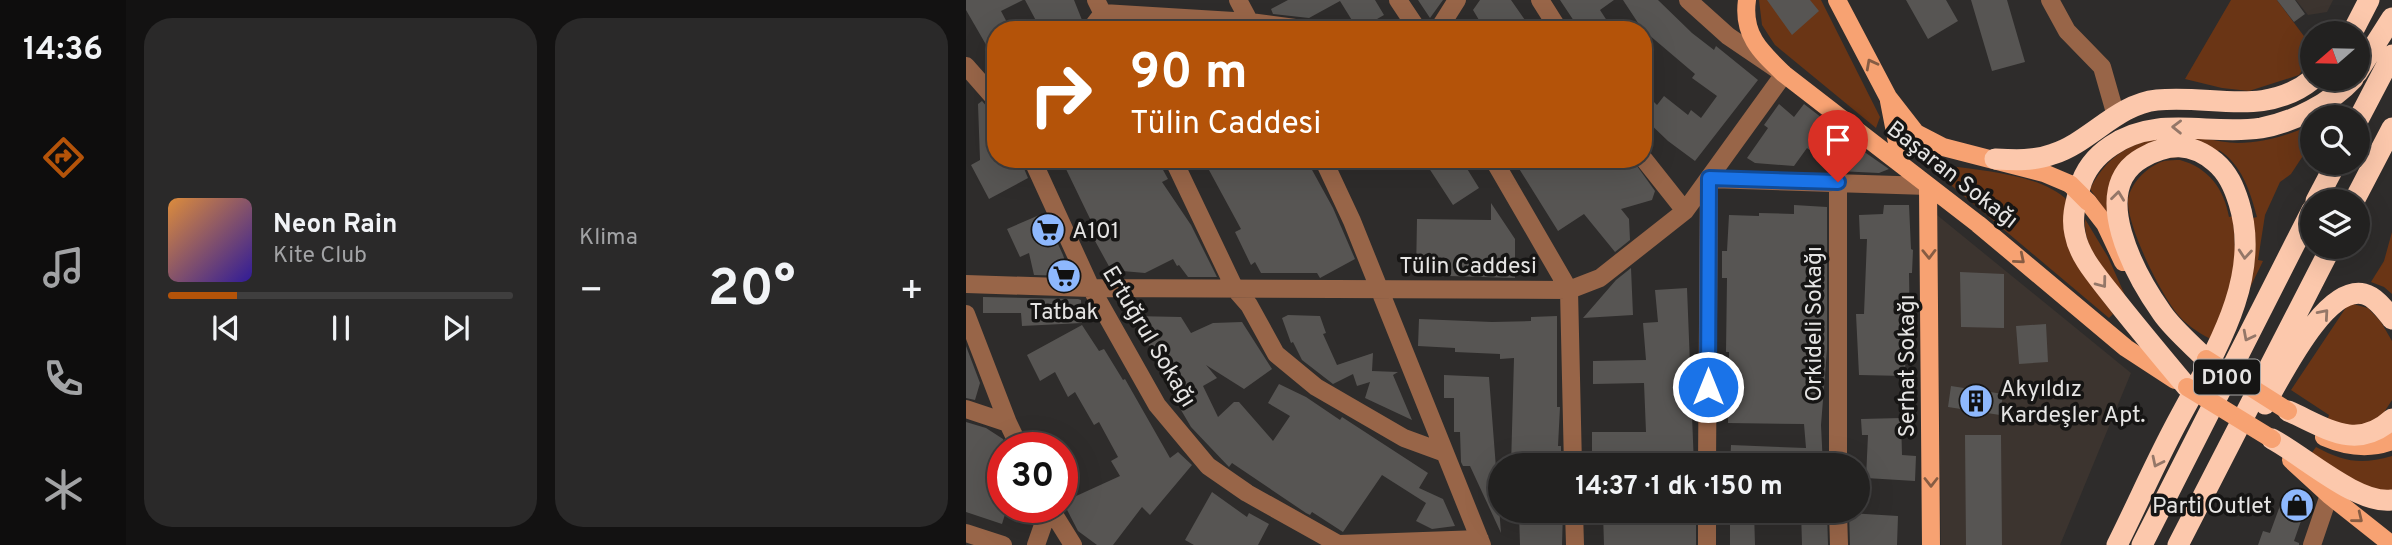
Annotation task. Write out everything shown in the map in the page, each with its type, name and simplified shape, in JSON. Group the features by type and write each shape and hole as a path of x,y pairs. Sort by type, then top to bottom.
{"highway":[{"path":"2358,21 2369,0"},
{"path":"2370,53 2392,18"},
{"path":"2366,105 2392,55"},
{"path":"1995,159 2033,160 2056,154 2116,116 2156,100 2229,104 2272,99 2300,89"},
{"path":"2156,100 2229,117 2262,118 2305,106 2331,91"},
{"path":"2187,387 2141,333 2084,257 2075,234 2073,210 2082,178 2097,155 2121,138 2168,127 2228,130 2262,128 2300,115 2336,97 2341,91"},
{"path":"2360,189 2392,128"},
{"path":"2117,545 2227,324 2241,281 2247,251 2245,228 2232,183 2214,161 2196,150 2176,146 2156,150 2137,160 2122,176 2115,200 2120,228 2138,273 2163,315 2206,359"},
{"name":"D100","path":"2142,545 2300,234"},
{"name":"D100","path":"2178,545 2325,259"},
{"path":"2217,471 2261,411 2293,356 2328,307 2350,294 2363,294 2375,300 2392,319"},
{"path":"2288,411 2344,435 2362,436 2373,432 2392,418"},
{"path":"2272,439 2294,450 2355,492 2374,500 2392,500"}],"main road":[{"path":"1747,0 1749,29 1758,50 1784,74"},
{"path":"1837,0 1888,97 1916,133 1943,147 2044,173 2070,184 2105,225 2130,277 2158,319 2182,344 2288,411 2322,436 2357,447 2392,441"},
{"name":"Başaran Sokağı","path":"1784,74 1902,163 2126,348 2272,439 2329,495 2392,545"},
{"path":"1888,97 1902,163"},
{"name":"Serhat Sokağı","path":"1928,186 1931,545"}],"street":[{"path":"1238,0 1249,21"},
{"path":"1398,0 1412,21"},
{"path":"1444,21 1457,0"},
{"path":"1540,0 1553,21"},
{"name":"Başaran Sokağı","path":"1688,0 1728,36 1784,74"},
{"path":"2050,0 2067,31 2102,67 2116,116"},
{"path":"1103,14 1190,21"},
{"path":"966,66 987,90"},
{"name":"Tülin Caddesi","path":"966,284 1091,288 1569,290 1600,278 1685,211 1784,74"},
{"name":"Ertuğrul Sokağı","path":"1036,168 1091,288 1157,405 1208,466 1247,493 1339,544"},
{"path":"1177,168 1235,289 1250,305 1276,354 1316,387 1404,438 1444,453"},
{"path":"1327,168 1352,221 1481,542 1339,544"},
{"path":"1498,168 1569,290 1573,453"},
{"path":"1651,168 1685,211"},
{"path":"1707,453 1709,178 1928,186"},
{"name":"Orkideli Sokağı","path":"1838,182 1838,453"},
{"path":"966,314 1012,432"},
{"path":"966,409 1008,423"},
{"path":"2312,545 2329,495"},
{"path":"1036,545 1044,523"},
{"path":"1059,523 1073,545"},
{"path":"1574,523 1575,545"},
{"path":"1707,523 1707,545"},
{"path":"1838,523 1839,545"},
{"path":"966,533 1003,545"}],"shaded area":[{"path":"1759,0 1821,0 1880,117 1876,128 1775,45 1762,25"},
{"path":"2231,0 2277,0 2300,31 2299,75 2249,91 2185,79"},
{"path":"2296,0 2333,0 2327,12 2308,15"},
{"path":"2300,130 2300,160 2291,174 2280,182 2265,215 2258,260 2263,261 2245,298 2255,257 2253,218 2257,217 2248,188 2239,171 2219,150 2217,153 2122,163 2109,187 2108,214 2090,189 2111,160 2138,144 2187,137 2247,143"},
{"path":"2180,160 2207,174 2219,189 2229,217 2233,216 2236,266 2214,341 2187,324 2172,306 2148,263 2130,216 2129,197 2139,178 2158,164"},
{"path":"1950,166 1996,172 2029,180 2057,192 2068,201 2088,281 2113,314 2109,318 1952,186 1944,174"},
{"path":"1937,215 2131,373 2060,545 1941,545"},
{"path":"2085,219 2108,257 2128,302 2093,253 2085,231"},
{"path":"2392,232 2392,294 2384,287 2371,282 2384,261"},
{"path":"2349,303 2368,308 2381,322 2392,341 2392,400 2381,417 2359,428 2327,421 2329,415 2291,390"},
{"path":"2316,447 2344,459 2362,461 2392,456 2392,492 2365,489 2311,454"}],"building":[{"path":"966,0 1023,0 1001,11 1006,21 987,21 987,46 966,10"},
{"path":"1025,0 1074,0 1082,20 1080,21 1036,21"},
{"path":"1288,0 1375,0 1384,15 1374,21 1352,21 1340,1 1309,18 1273,14 1271,9"},
{"path":"1418,0 1443,0 1430,18"},
{"path":"1480,0 1511,0 1526,21 1480,21 1473,10"},
{"path":"1560,0 1614,0 1600,10 1607,21 1574,21"},
{"path":"1623,0 1658,0 1692,33 1714,50 1716,46 1758,80 1695,161 1652,126 1652,100 1657,105 1664,96 1688,115 1691,110 1701,118 1717,96 1692,78 1695,74 1652,37 1652,21 1637,21"},
{"path":"1767,0 1810,0 1819,11 1792,35"},
{"path":"1906,0 1946,0 1958,21 1928,39"},
{"path":"1971,0 2007,0 2025,62 1992,71"},
{"path":"2277,0 2295,0 2305,14 2294,22"},
{"path":"982,101 987,107 987,168 1024,168 1028,178 989,199 971,165 980,160 978,104"},
{"path":"1779,104 1794,117 1804,104 1826,121 1824,124 1889,169 1879,173 1838,171 1807,148 1794,166 1755,163 1747,158 1768,128 1764,125"},
{"path":"1065,168 1162,168 1168,179 1162,182 1191,225 1217,277 1188,277 1173,259 1145,273 1111,270 1089,230 1094,227"},
{"path":"1208,168 1311,168 1333,208 1355,259 1320,278 1317,273 1261,273 1255,262 1251,265 1235,232 1241,229"},
{"path":"1429,168 1467,168 1479,188 1453,205"},
{"path":"1519,168 1638,168 1655,191 1652,200 1621,209 1629,219 1630,240 1615,252 1584,214 1558,231"},
{"path":"1491,203 1515,239 1515,278 1416,275 1417,219 1491,220"},
{"path":"1794,205 1827,207 1827,350 1821,425 1822,453 1731,453 1731,445 1806,448 1804,424 1728,423 1727,278 1722,278 1722,251 1727,251 1729,215 1794,214"},
{"path":"1884,205 1909,205 1913,250 1912,273 1909,273 1910,337 1906,337 1905,376 1859,375 1856,314 1864,314 1867,239 1860,239 1859,215 1883,214"},
{"path":"1044,213 1070,276 1034,275 1029,253 1020,257 1007,229"},
{"path":"1631,268 1633,315 1583,318 1616,280"},
{"path":"1960,272 2004,274 2004,328 1961,327"},
{"path":"1687,288 1693,453 1592,453 1592,432 1646,432 1644,383 1593,384 1593,361 1646,360 1643,323 1658,322 1655,290"},
{"path":"983,297 1078,299 1081,300 1082,323 1022,326 1021,313 983,313"},
{"path":"1288,315 1320,316 1326,333 1323,334 1337,365 1373,353 1372,371 1398,372 1393,375 1412,420 1365,398 1370,382 1357,386 1353,374 1333,384 1302,360 1293,342 1291,343 1282,318"},
{"path":"1133,316 1181,317 1191,333 1213,323 1242,322 1272,369 1244,389 1206,365 1217,378 1203,386 1218,417 1234,402 1239,402 1273,441 1290,416 1268,403 1279,384 1306,397 1340,420 1342,417 1428,473 1419,488 1443,499 1455,526 1432,529 1416,521 1426,503 1382,475 1343,532 1312,512 1310,515 1306,513 1232,463 1229,467 1191,427 1181,410 1184,408"},
{"path":"1557,316 1557,407 1560,407 1558,446 1561,446 1561,453 1511,453 1514,358 1500,359 1500,354 1455,352 1455,348 1418,346 1419,319 1492,322 1531,321 1531,317"},
{"path":"2046,324 2048,362 2019,364 2016,326"},
{"path":"1082,325 1099,351 1104,349 1123,380 1125,379 1170,458 1178,452 1192,465 1150,515 1142,507 1113,545 1097,545 1078,531 1074,523 1078,523 1078,495 1120,476 1111,461 1118,457 1099,422 1094,425 1075,392 1068,397 1055,372 1040,381 1027,355"},
{"path":"966,346 980,383 975,400 966,398"},
{"path":"1444,375 1489,377 1495,453 1488,453 1488,505 1470,466 1463,466 1461,462 1460,432 1454,432 1454,398 1444,398"},
{"name":"Akyıldız Kardeşler Apt.","path":"1951,386 2003,394 2000,415 1948,407"},
{"path":"1901,418 1902,455 1916,456 1915,481 1870,478 1868,435 1862,435 1861,419"},
{"path":"966,422 992,432 987,432 987,519 966,512"},
{"path":"1965,435 2001,435 2002,545 1966,545"},
{"path":"1212,492 1247,517 1249,513 1269,524 1258,545 1194,545 1185,540"},
{"path":"2285,492 2308,501 2294,541 2299,545 2258,545 2263,531 2270,533"},
{"path":"1870,514 1898,516 1897,545 1850,545 1849,523 1870,523"},
{"path":"1519,523 1563,523 1562,545 1520,545"},
{"path":"1603,523 1696,523 1696,545 1604,545"},
{"path":"1730,523 1754,523 1755,545 1730,545"},
{"path":"1801,523 1827,523 1828,545 1802,545"}],"place":[{"name":"A101","path":"1048,230"},
{"name":"Tatbak","path":"1064,276"},
{"name":"Akyıldız Kardeşler Apt.","path":"1976,401"},
{"name":"Parti Outlet","path":"2297,505"}],"route":[{"path":"1708,387 1709,178 1838,182"}]}
